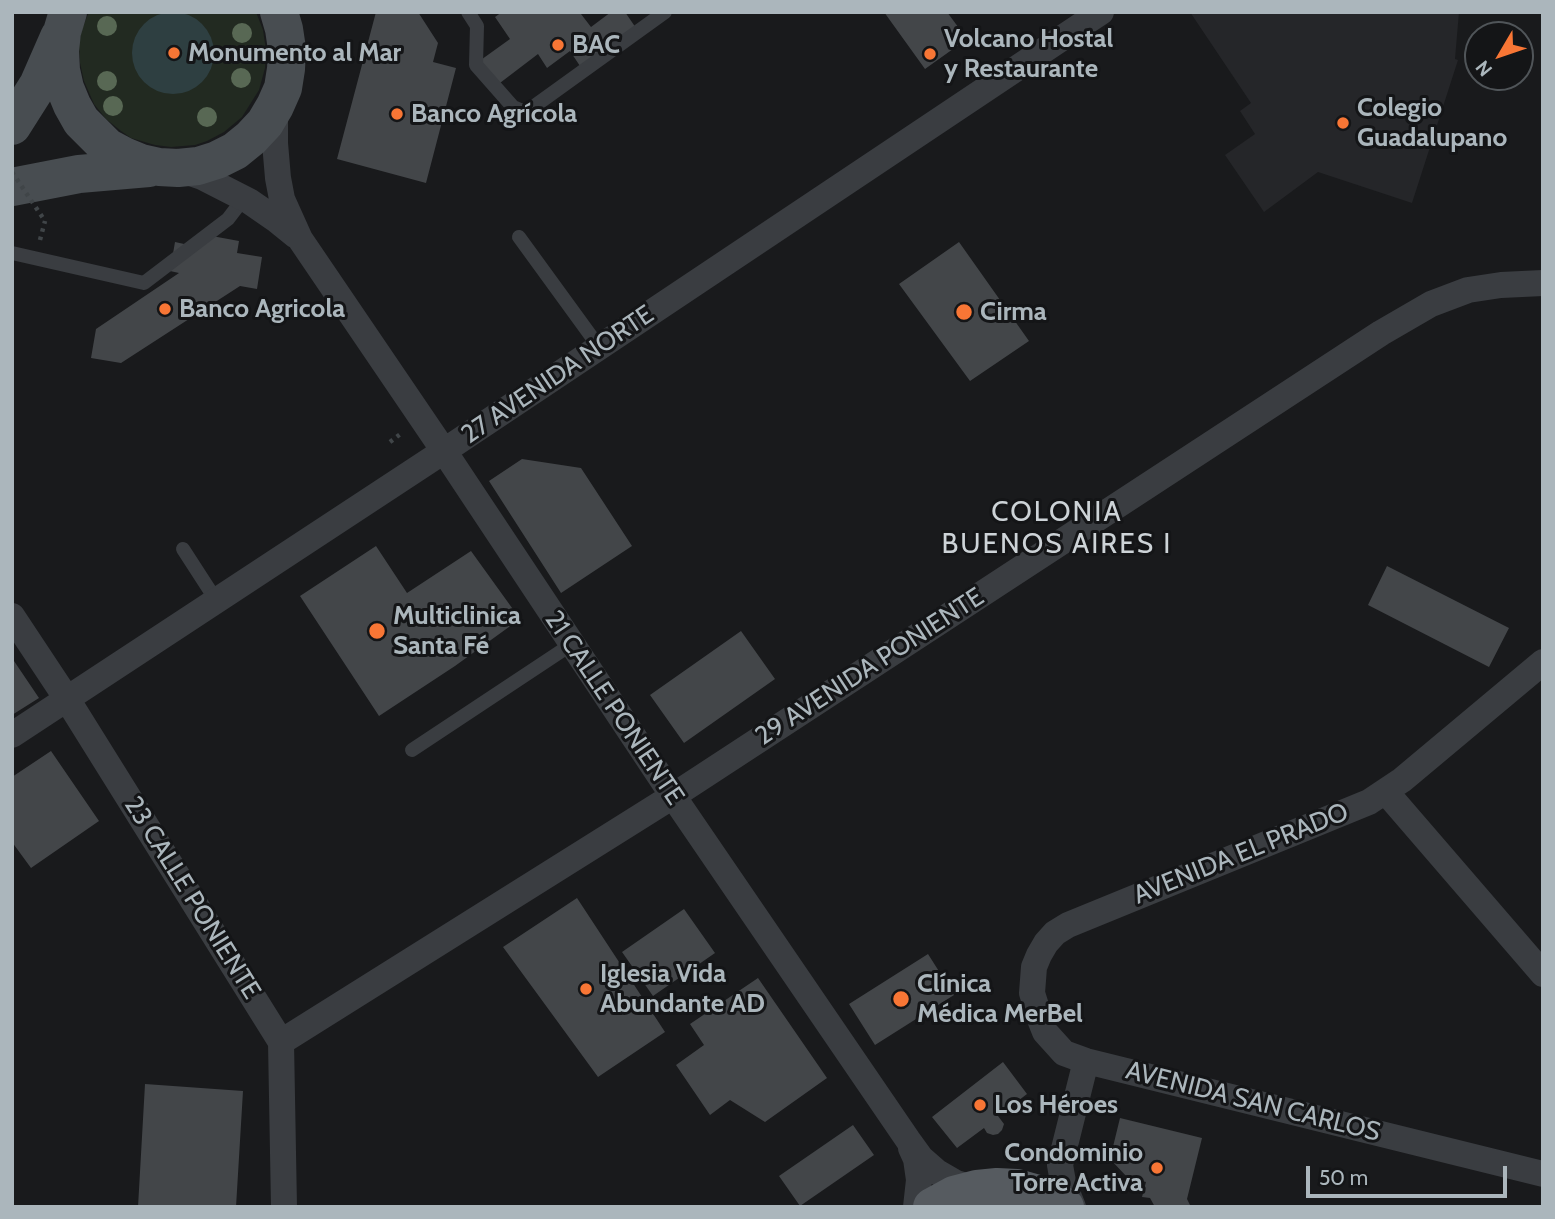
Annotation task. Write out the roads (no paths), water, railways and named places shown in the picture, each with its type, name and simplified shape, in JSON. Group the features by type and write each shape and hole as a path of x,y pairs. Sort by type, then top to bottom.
{"main road":[{"path":"932,1207 954,1195 997,1186 1017,1188 1049,1197 1065,1207"}],"street":[{"path":"12,187 79,174 198,166 235,151 265,123 283,88 287,49 279,12"},
{"path":"286,69 312,12"},
{"name":"27 AVENIDA NORTE","path":"12,735 444,451 1101,12"},
{"path":"12,126 38,85 65,22"},
{"path":"65,22 60,51 61,69 65,88 81,121 107,147 141,163 168,168"},
{"name":"21 CALLE PONIENTE","path":"275,106 278,178 282,199 300,239 673,796 908,1140 921,1158 937,1172 956,1183 977,1189"},
{"name":"21 CALLE PONIENTE","path":"168,168 202,177 244,198 300,239"},
{"name":"29 AVENIDA PONIENTE","path":"281,1041 673,796 1381,333 1431,304 1468,290 1543,283"},
{"name":"23 CALLE PONIENTE","path":"12,616 281,1041"},
{"name":"AVENIDA EL PRADO","path":"1086,1062 1064,1052 1055,1044 1045,1032 1034,1000 1034,967 1046,943 1055,933 1081,919 1349,811 1386,792 1543,662"},
{"path":"1386,792 1543,974"},
{"path":"281,1041 284,1207"},
{"path":"1073,1207 1063,1182 1060,1165 1086,1062"},
{"name":"AVENIDA SAN CARLOS","path":"1086,1062 1543,1174"},
{"name":"21 CALLE PONIENTE","path":"908,1140 916,1159 919,1180 916,1207"},
{"path":"1017,1188 1033,1185 1048,1177 1060,1165"}],"lane":[{"path":"468,12 477,26 476,65 513,107 520,110 529,110 665,12"},
{"path":"12,253 144,283 228,219 244,198"},
{"path":"519,237 599,347"},
{"path":"183,549 216,600"},
{"path":"412,750 572,644"}],"place":[{"name":"BAC","path":"558,45"},
{"name":"Monumento al Mar","path":"174,53"},
{"name":"Volcano Hostal y Restaurante","path":"930,54"},
{"name":"Banco Agrícola","path":"397,114"},
{"name":"Colegio Guadalupano","path":"1343,123"},
{"name":"Banco Agricola","path":"165,309"},
{"name":"Cirma","path":"964,312"},
{"name":"Multiclinica Santa Fé","path":"377,631"},
{"name":"Iglesia Vida Abundante AD","path":"586,989"},
{"name":"Clínica Médica MerBel","path":"901,999"},
{"name":"Los Héroes","path":"980,1105"},
{"name":"Condominio Torre Activa","path":"1157,1168"}],"district":[{"name":"COLONIA BUENOS AIRES I","path":"1057,529"}]}
